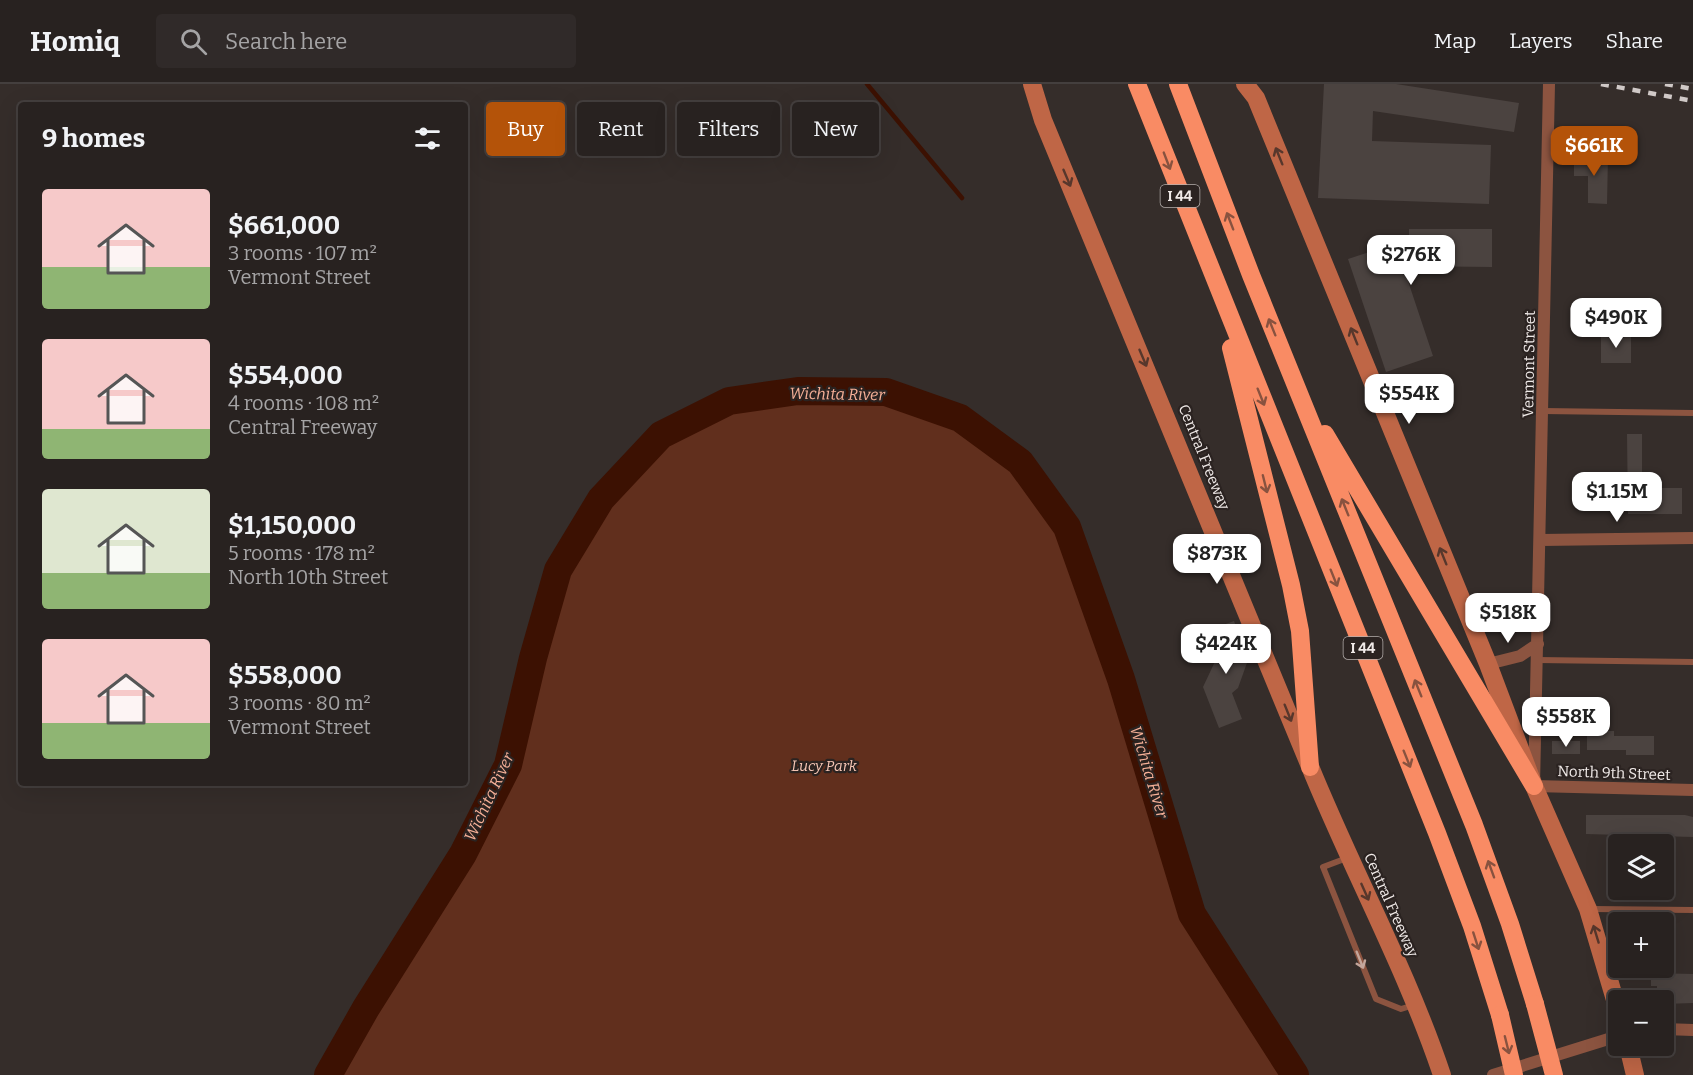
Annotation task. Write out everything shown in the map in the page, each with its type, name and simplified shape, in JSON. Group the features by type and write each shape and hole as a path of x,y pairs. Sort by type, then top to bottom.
{"highway":[{"name":"I 44","path":"1137,84 1215,285 1437,833 1472,926 1500,1015 1515,1075"},
{"name":"I 44","path":"1178,84 1292,378 1474,825 1510,924 1554,1075"},
{"path":"1215,285 1291,585 1300,631 1310,767"},
{"path":"1292,378 1534,786"}],"main road":[{"name":"Central Freeway","path":"1032,84 1043,120 1188,465 1310,767 1414,1005 1442,1075"},
{"path":"1245,84 1256,98 1488,664 1534,786 1588,909 1612,990"},
{"path":"1630,1056 1635,1075"}],"street":[{"name":"Vermont Street","path":"1534,786 1550,84"},
{"path":"1541,540 1693,538"},
{"path":"1488,664 1520,656 1538,644"},
{"name":"North 9th Street","path":"1534,786 1693,790"},
{"path":"1674,1029 1693,1030"},
{"path":"1493,1075 1608,1039"}],"lane":[{"path":"1544,411 1693,413"},
{"path":"1538,660 1693,662"},
{"path":"1350,858 1323,867 1376,999 1401,1009 1414,1005"},
{"path":"1588,909 1693,910"}],"green space":[{"name":"Lucy Park","path":"798,391 886,392 960,418 1020,462 1067,527 1121,679 1192,914 1295,1075 328,1075 366,1008 463,854 507,765 533,658 558,570 601,499 661,435 729,401"}],"building":[{"path":"1324,84 1396,84 1519,103 1514,132 1373,111 1372,141 1491,145 1489,204 1318,198"},
{"path":"1574,157 1608,157 1607,204 1588,203 1588,176 1574,176"},
{"path":"1409,229 1492,229 1492,267 1403,266 1433,356 1386,372 1348,259 1409,239"},
{"path":"1601,335 1631,335 1631,363 1601,363"},
{"path":"1627,434 1642,434 1642,473 1646,472 1646,488 1682,488 1682,514 1628,514"},
{"path":"1234,621 1248,660 1238,688 1232,693 1242,719 1219,728 1203,687 1220,651 1212,629"},
{"path":"1587,731 1614,731 1614,736 1654,736 1654,755 1626,755 1626,750 1587,750"},
{"path":"1552,741 1580,741 1580,754 1552,754"},
{"path":"1586,815 1685,815 1693,817 1693,837 1674,836 1674,834 1586,834"},
{"path":"1674,974 1693,974 1693,1003 1674,1004 1674,990 1657,990 1657,986 1651,986 1651,978 1674,978"}],"waterway":[{"path":"867,84 962,198"},
{"name":"Wichita River","path":"328,1075 366,1008 463,854 508,765 533,658 558,570 601,499 661,435 729,401 798,391 886,392 960,418 1020,462 1067,527 1121,679 1192,914 1295,1075"}],"railway":[{"path":"1601,84 1693,101"},
{"path":"1665,84 1693,89"}]}
